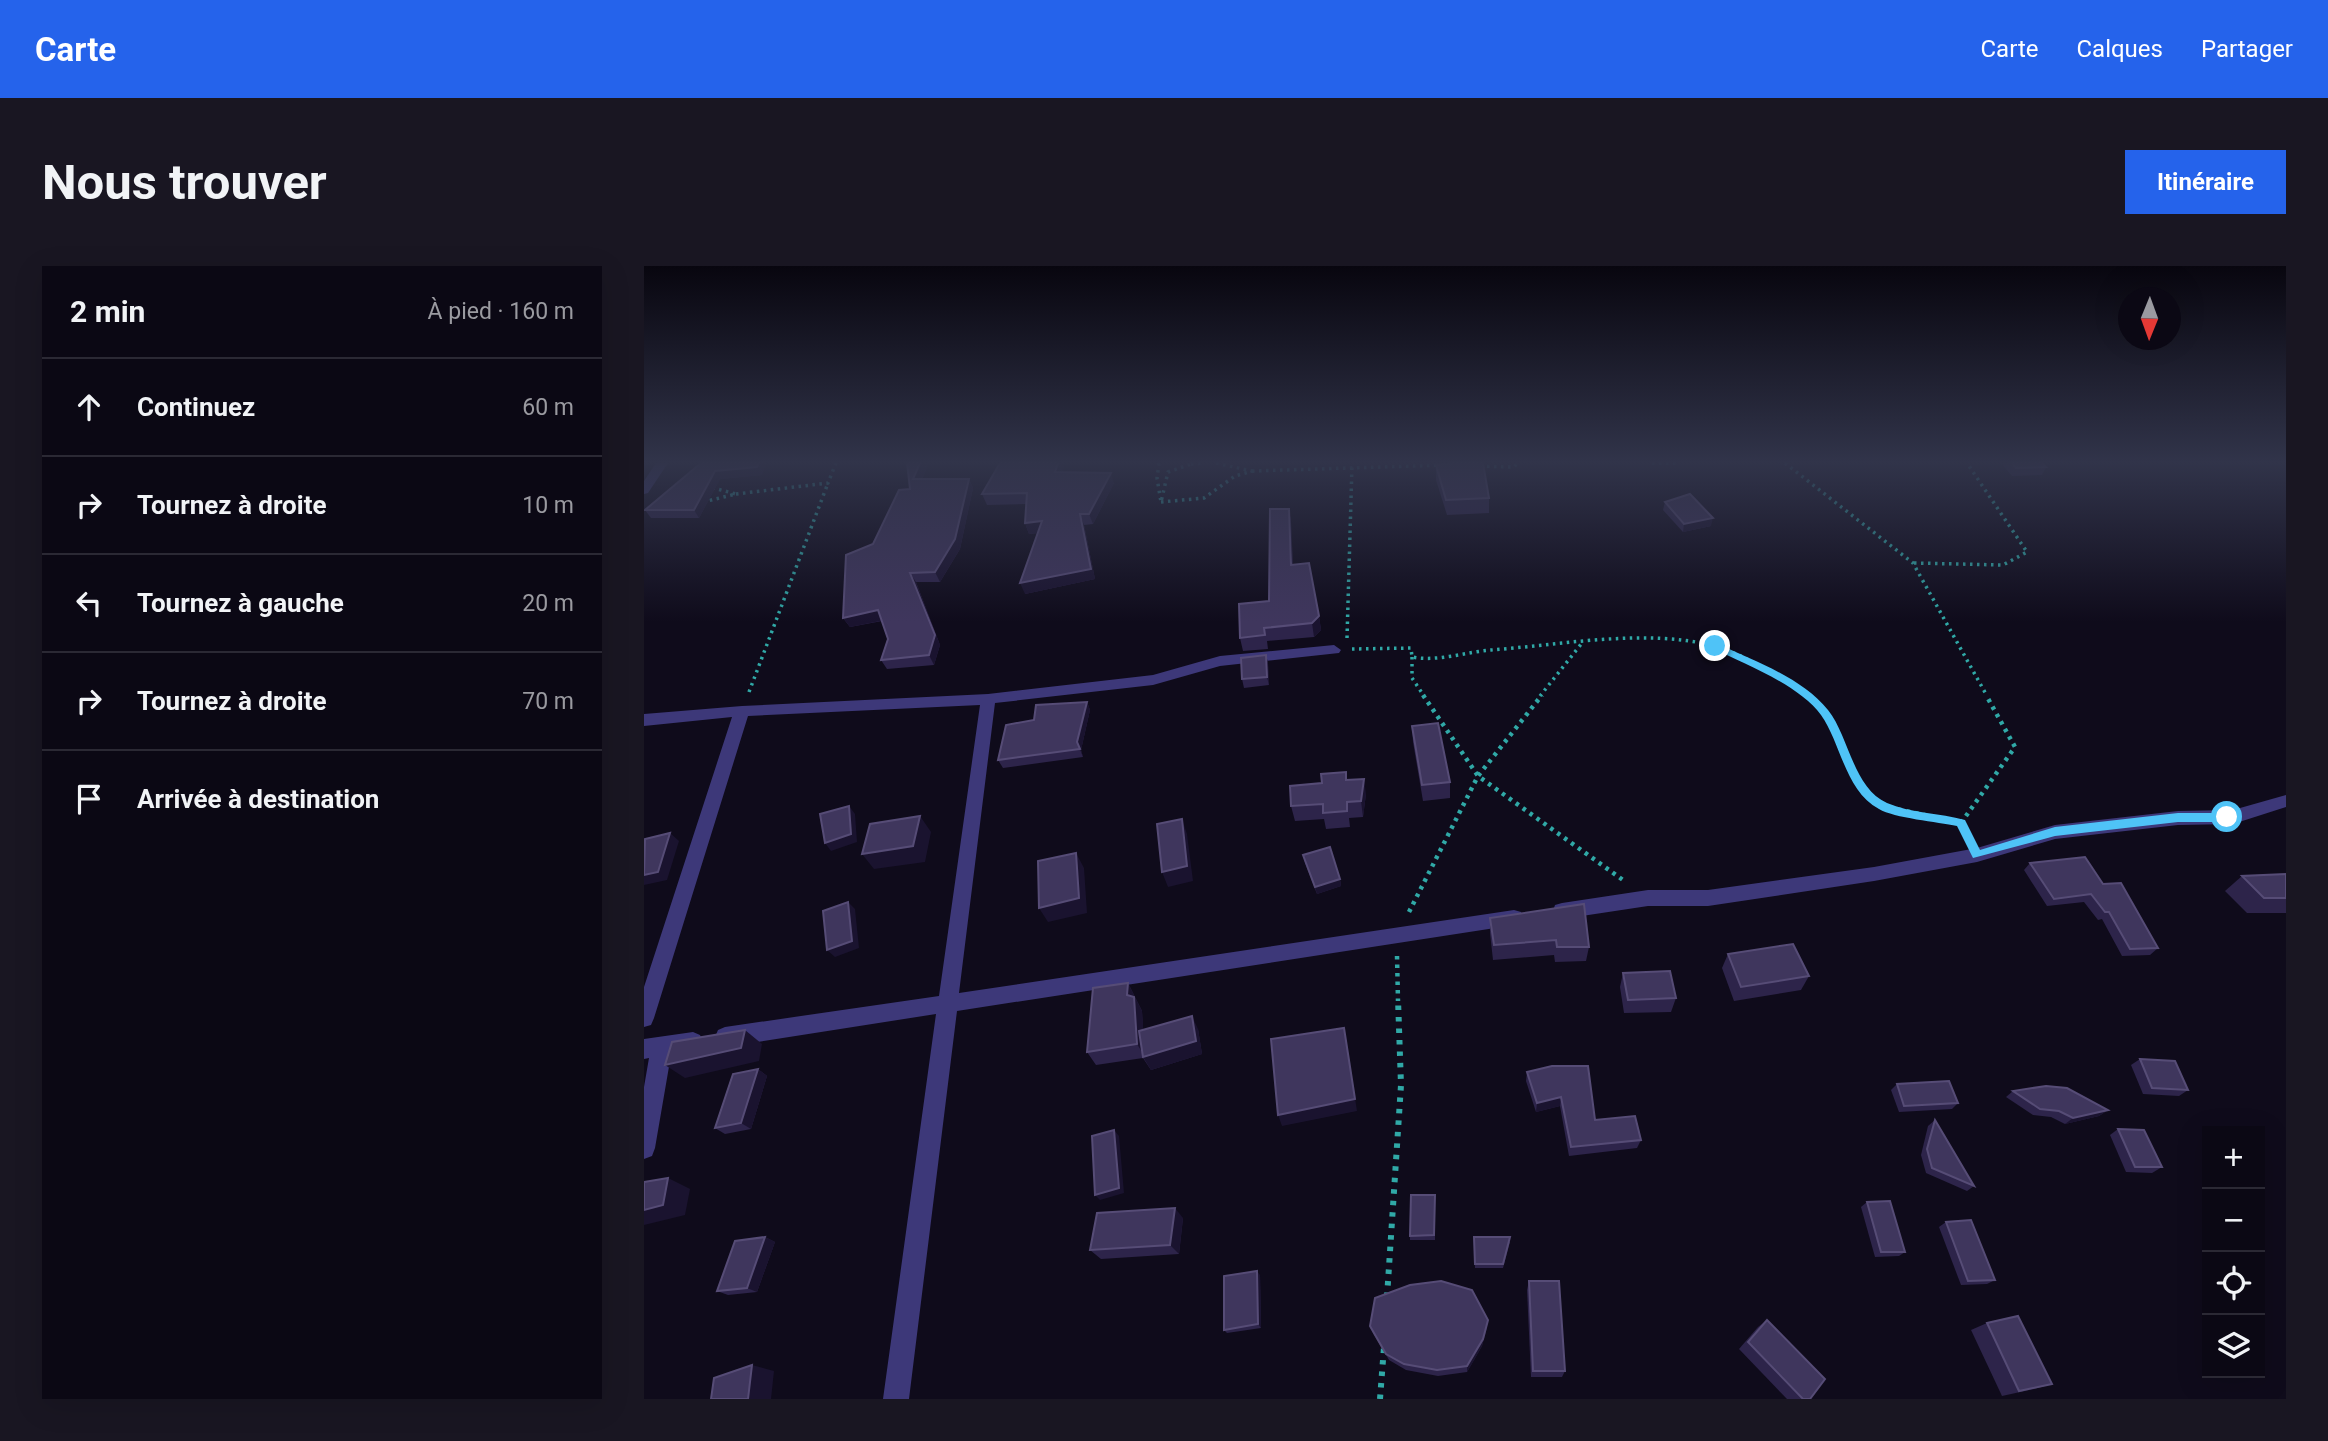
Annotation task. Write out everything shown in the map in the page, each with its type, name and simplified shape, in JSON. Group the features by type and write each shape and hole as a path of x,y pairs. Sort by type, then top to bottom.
{"street":[{"path":"644,720 742,710 988,699 1153,680 1220,661 1334,650"},
{"path":"896,1399 988,699"},
{"path":"644,1018 742,710"},
{"path":"644,1147 653,1048 1648,898 1708,898 1874,874 1977,855 2055,832 2178,818 2233,817 2286,801"}],"path":[{"path":"742,710 816,516"},
{"path":"1350,516 1346,650 1411,648 1412,678 1478,776 1648,898"},
{"path":"1853,516 1913,563 2015,747 1961,823"},
{"path":"1913,563 2003,565 2027,552 2003,516"},
{"path":"1412,657 1423,659 1467,652 1652,638 1688,640 1739,656 1806,695 1825,712 1863,789 1883,806 1961,823"},
{"path":"1387,1303 1401,1085 1396,936 1478,776 1581,643"},
{"path":"1961,823 1977,855"},
{"path":"1381,1399 1384,1344"}],"building":[{"path":"887,516 960,516 955,539 935,572 910,573 935,635 929,655 881,660 888,639 878,610 843,618 846,555 873,544"},
{"path":"1025,516 1080,516 1091,569 1020,583 1042,521 1025,523"},
{"path":"1270,516 1289,516 1291,565 1309,563 1319,616 1312,623 1264,628 1265,635 1240,638 1239,604 1269,601"},
{"path":"1677,516 1713,518 1684,524"},
{"path":"1266,655 1267,677 1242,679 1241,658"},
{"path":"1087,702 1077,742 1080,749 998,760 1006,725 1034,720 1036,705"},
{"path":"1438,723 1450,782 1422,785 1412,726"},
{"path":"1346,772 1346,780 1364,779 1361,801 1347,802 1347,811 1323,813 1323,804 1291,806 1290,786 1322,783 1321,774"},
{"path":"849,806 851,834 825,843 820,814"},
{"path":"920,816 913,846 862,854 870,824"},
{"path":"1182,819 1187,866 1162,872 1157,824"},
{"path":"670,833 658,872 644,875 645,839"},
{"path":"1330,847 1340,879 1315,887 1303,855"},
{"path":"1076,853 1079,898 1039,908 1038,861"},
{"path":"2085,857 2103,884 2121,883 2158,948 2130,949 2109,912 2105,912 2091,894 2054,899 2030,863"},
{"path":"2286,874 2286,898 2264,898 2242,876"},
{"path":"848,902 852,941 827,950 823,911"},
{"path":"1584,904 1589,947 1557,947 1556,940 1494,945 1490,918"},
{"path":"1793,944 1809,976 1741,987 1728,954"},
{"path":"1670,971 1676,998 1628,1000 1623,973"},
{"path":"1128,983 1127,995 1134,997 1137,1044 1087,1052 1093,988"},
{"path":"1192,1016 1196,1041 1143,1057 1139,1031"},
{"path":"1344,1028 1355,1099 1278,1115 1271,1039"},
{"path":"745,1030 741,1048 665,1065 672,1042"},
{"path":"2140,1059 2175,1061 2188,1090 2152,1088"},
{"path":"1552,1066 1588,1066 1595,1120 1635,1116 1641,1140 1571,1147 1561,1097 1537,1103 1527,1072"},
{"path":"758,1069 741,1123 715,1128 733,1074"},
{"path":"1949,1081 1958,1103 1904,1106 1897,1084"},
{"path":"2046,1086 2067,1088 2108,1110 2073,1118 2059,1111 2040,1109 2013,1091"},
{"path":"1935,1120 1974,1186 1932,1168 1927,1149"},
{"path":"2118,1129 2144,1130 2162,1167 2135,1167"},
{"path":"1114,1130 1119,1188 1095,1195 1092,1136"},
{"path":"668,1178 663,1205 644,1210 644,1182"},
{"path":"1411,1195 1435,1195 1434,1235 1410,1236"},
{"path":"1890,1201 1905,1252 1881,1252 1867,1202"},
{"path":"1175,1208 1170,1245 1090,1250 1097,1213"},
{"path":"1971,1220 1995,1280 1968,1281 1946,1222"},
{"path":"765,1237 747,1288 717,1291 735,1241"},
{"path":"1474,1237 1510,1237 1503,1264 1475,1264"},
{"path":"1257,1271 1258,1324 1224,1330 1224,1276"},
{"path":"1441,1281 1472,1290 1488,1320 1483,1339 1467,1366 1437,1370 1404,1364 1386,1354 1370,1326 1375,1298 1410,1285"},
{"path":"1529,1281 1559,1281 1565,1371 1533,1371"},
{"path":"2018,1316 2052,1384 2019,1391 1987,1323"},
{"path":"1767,1320 1825,1379 1810,1399 1803,1399 1748,1342"},
{"path":"752,1365 748,1399 711,1399 714,1378"}],"route":[{"path":"1715,646 1770,673 1806,695 1825,712 1863,789 1883,806 1961,823 1977,855 2017,841 2055,832 2178,818 2227,817"}]}
